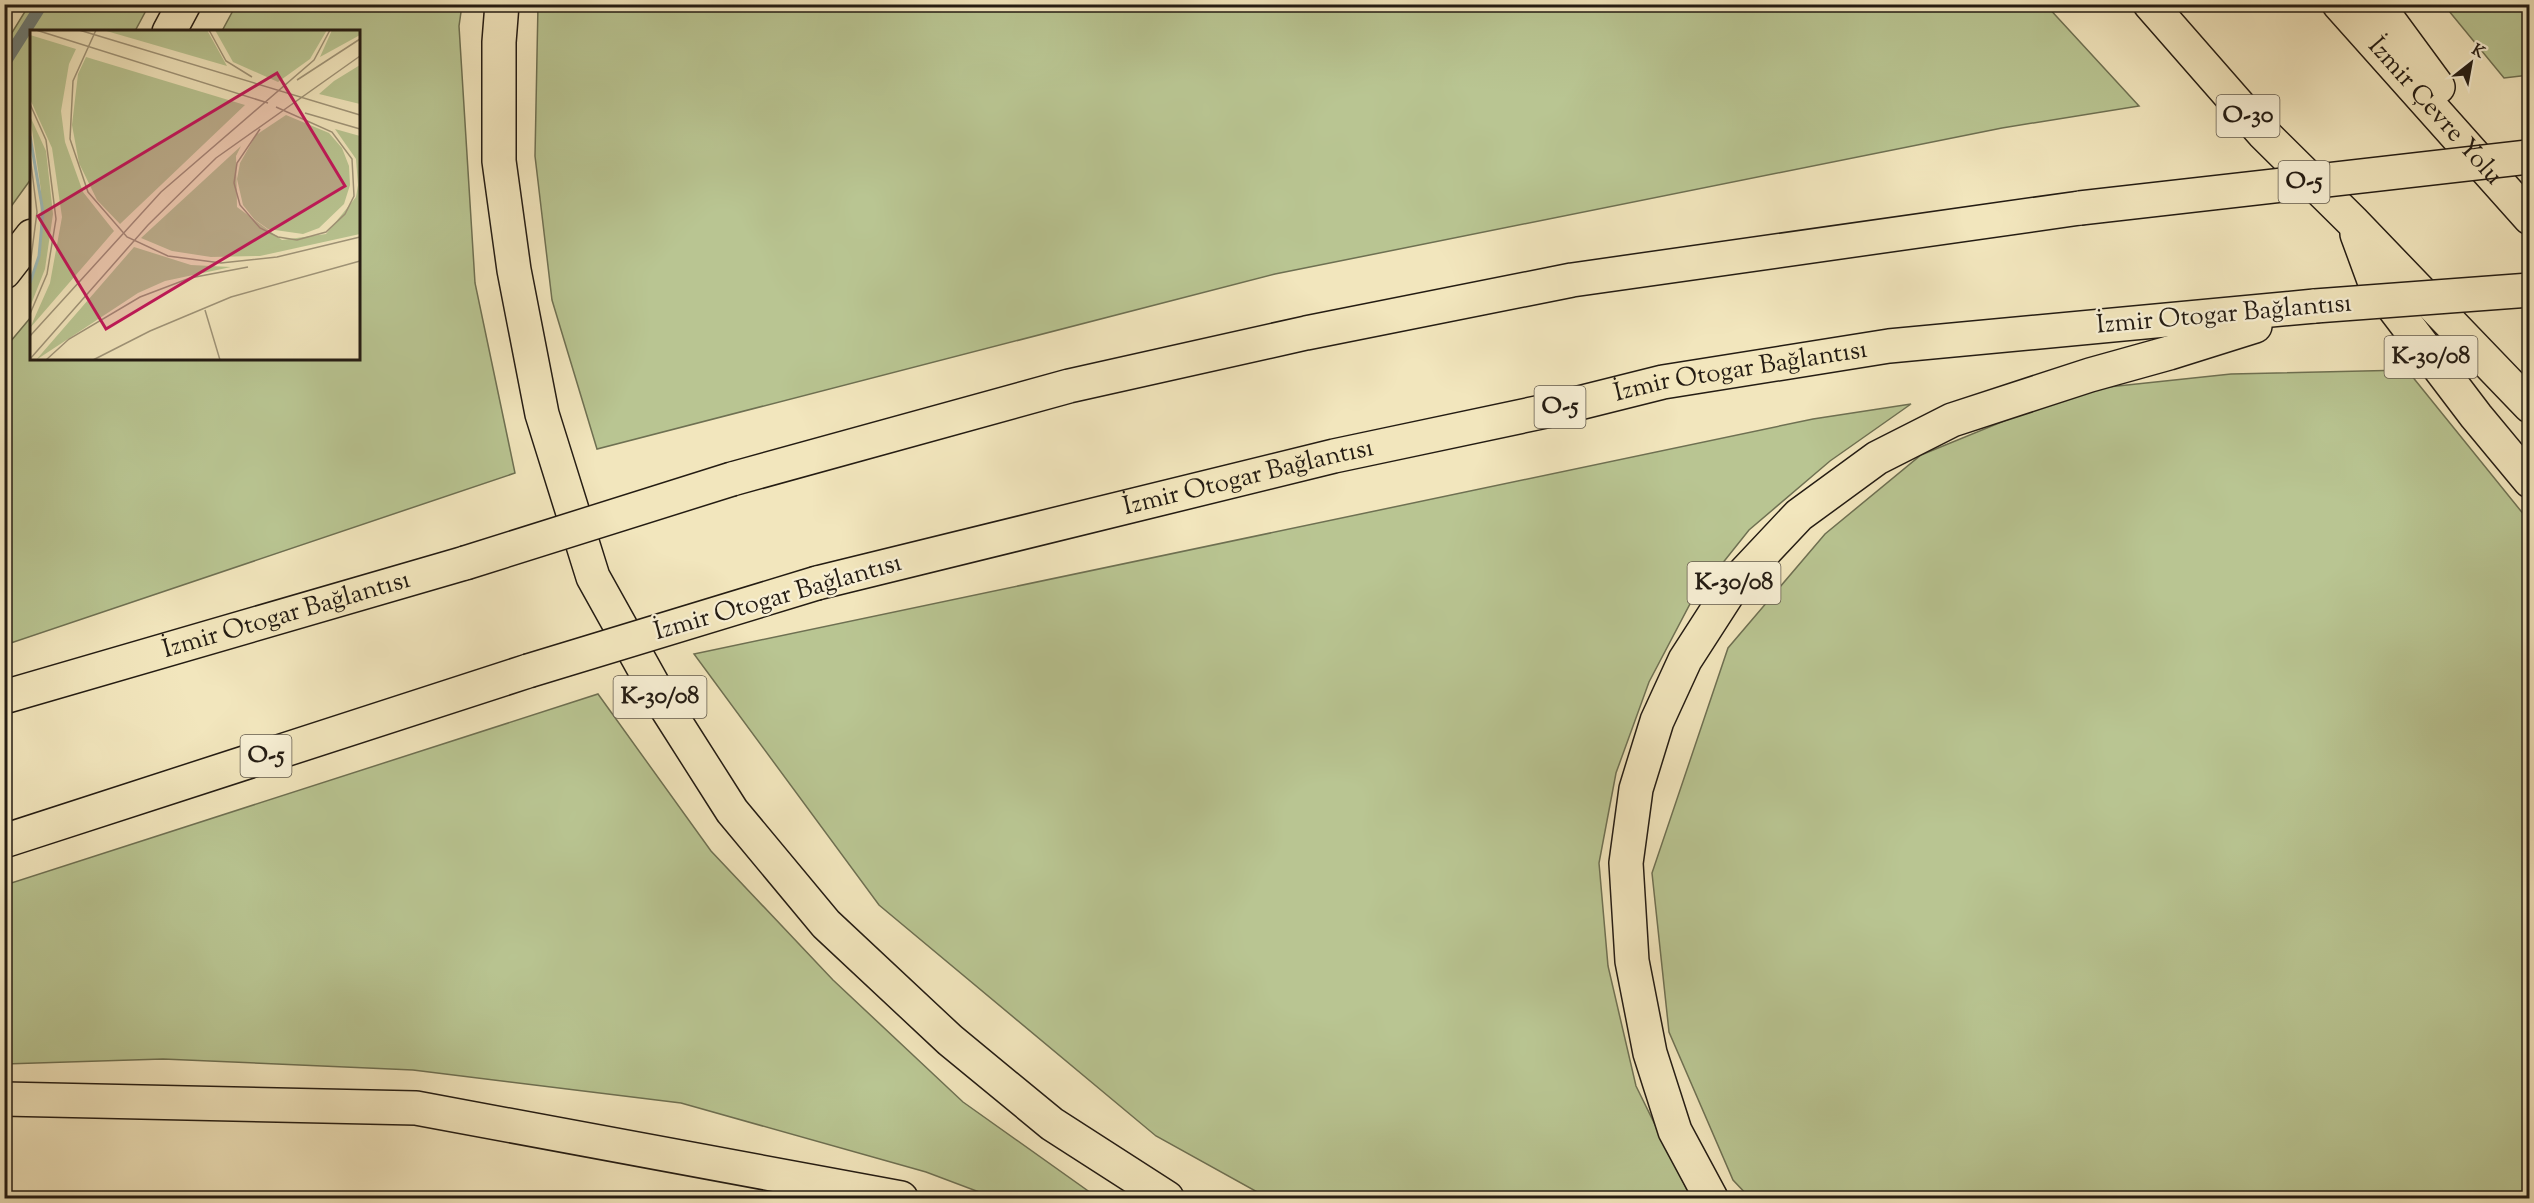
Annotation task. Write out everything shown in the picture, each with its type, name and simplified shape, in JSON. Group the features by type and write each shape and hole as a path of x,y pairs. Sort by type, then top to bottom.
{"highway":[{"path":"170,30 184,4"},
{"name":"K-30/08","path":"502,4 499,42 499,161 514,270 542,414 593,577 645,670 732,811 826,924 950,1040 1052,1124 1167,1198"},
{"name":"O-30","path":"2150,4 2263,133 2352,221 2529,406"},
{"name":"İzmir Çevre Yolu","path":"2339,4 2529,218"},
{"path":"2377,4 2529,212"},
{"name":"İzmir Otogar Bağlantısı","path":"4,697 465,563 732,479 1069,386 1306,333 1572,280 2080,208 2529,156"},
{"name":"K-30/08","path":"2352,221 2375,283 2476,416 2529,481"},
{"path":"4,272 30,239"},
{"name":"İzmir Otogar Bağlantısı","path":"4,841 528,671 817,583 1334,456 1551,410 1663,381 1889,346 2315,306 2529,290"},
{"name":"K-30/08","path":"1711,1198 1675,1131 1650,1053 1632,962 1626,863 1636,789 1657,721 1685,660 1734,584 1799,515 1877,458 1952,420 2315,306"},
{"path":"4,1099 416,1108 901,1198"}],"green space":[{"path":"29,5 149,5 136,30 30,30 30,180 5,215 5,44"},
{"path":"236,5 462,5 459,26 475,283 515,473 5,645 5,348 30,318 30,360 360,360 360,30 223,30"},
{"path":"538,5 2046,5 2139,106 2002,128 1275,274 597,449 552,300 535,156"},
{"path":"2444,5 2529,5 2529,75 2504,78"},
{"path":"2407,370 2529,521 2529,1198 1750,1198 1733,1180 1669,1032 1652,873 1728,648 1825,534 1921,455 2080,390 2231,374"},
{"path":"1911,404 1830,461 1749,530 1690,604 1649,682 1616,773 1599,863 1608,966 1636,1086 1691,1198 1268,1198 1156,1136 879,905 694,654 1813,419"},
{"path":"598,694 711,851 833,980 963,1102 1098,1198 995,1198 926,1172 681,1103 413,1070 163,1059 5,1064 5,885"}],"waterway":[{"path":"4,64 42,4"}]}
